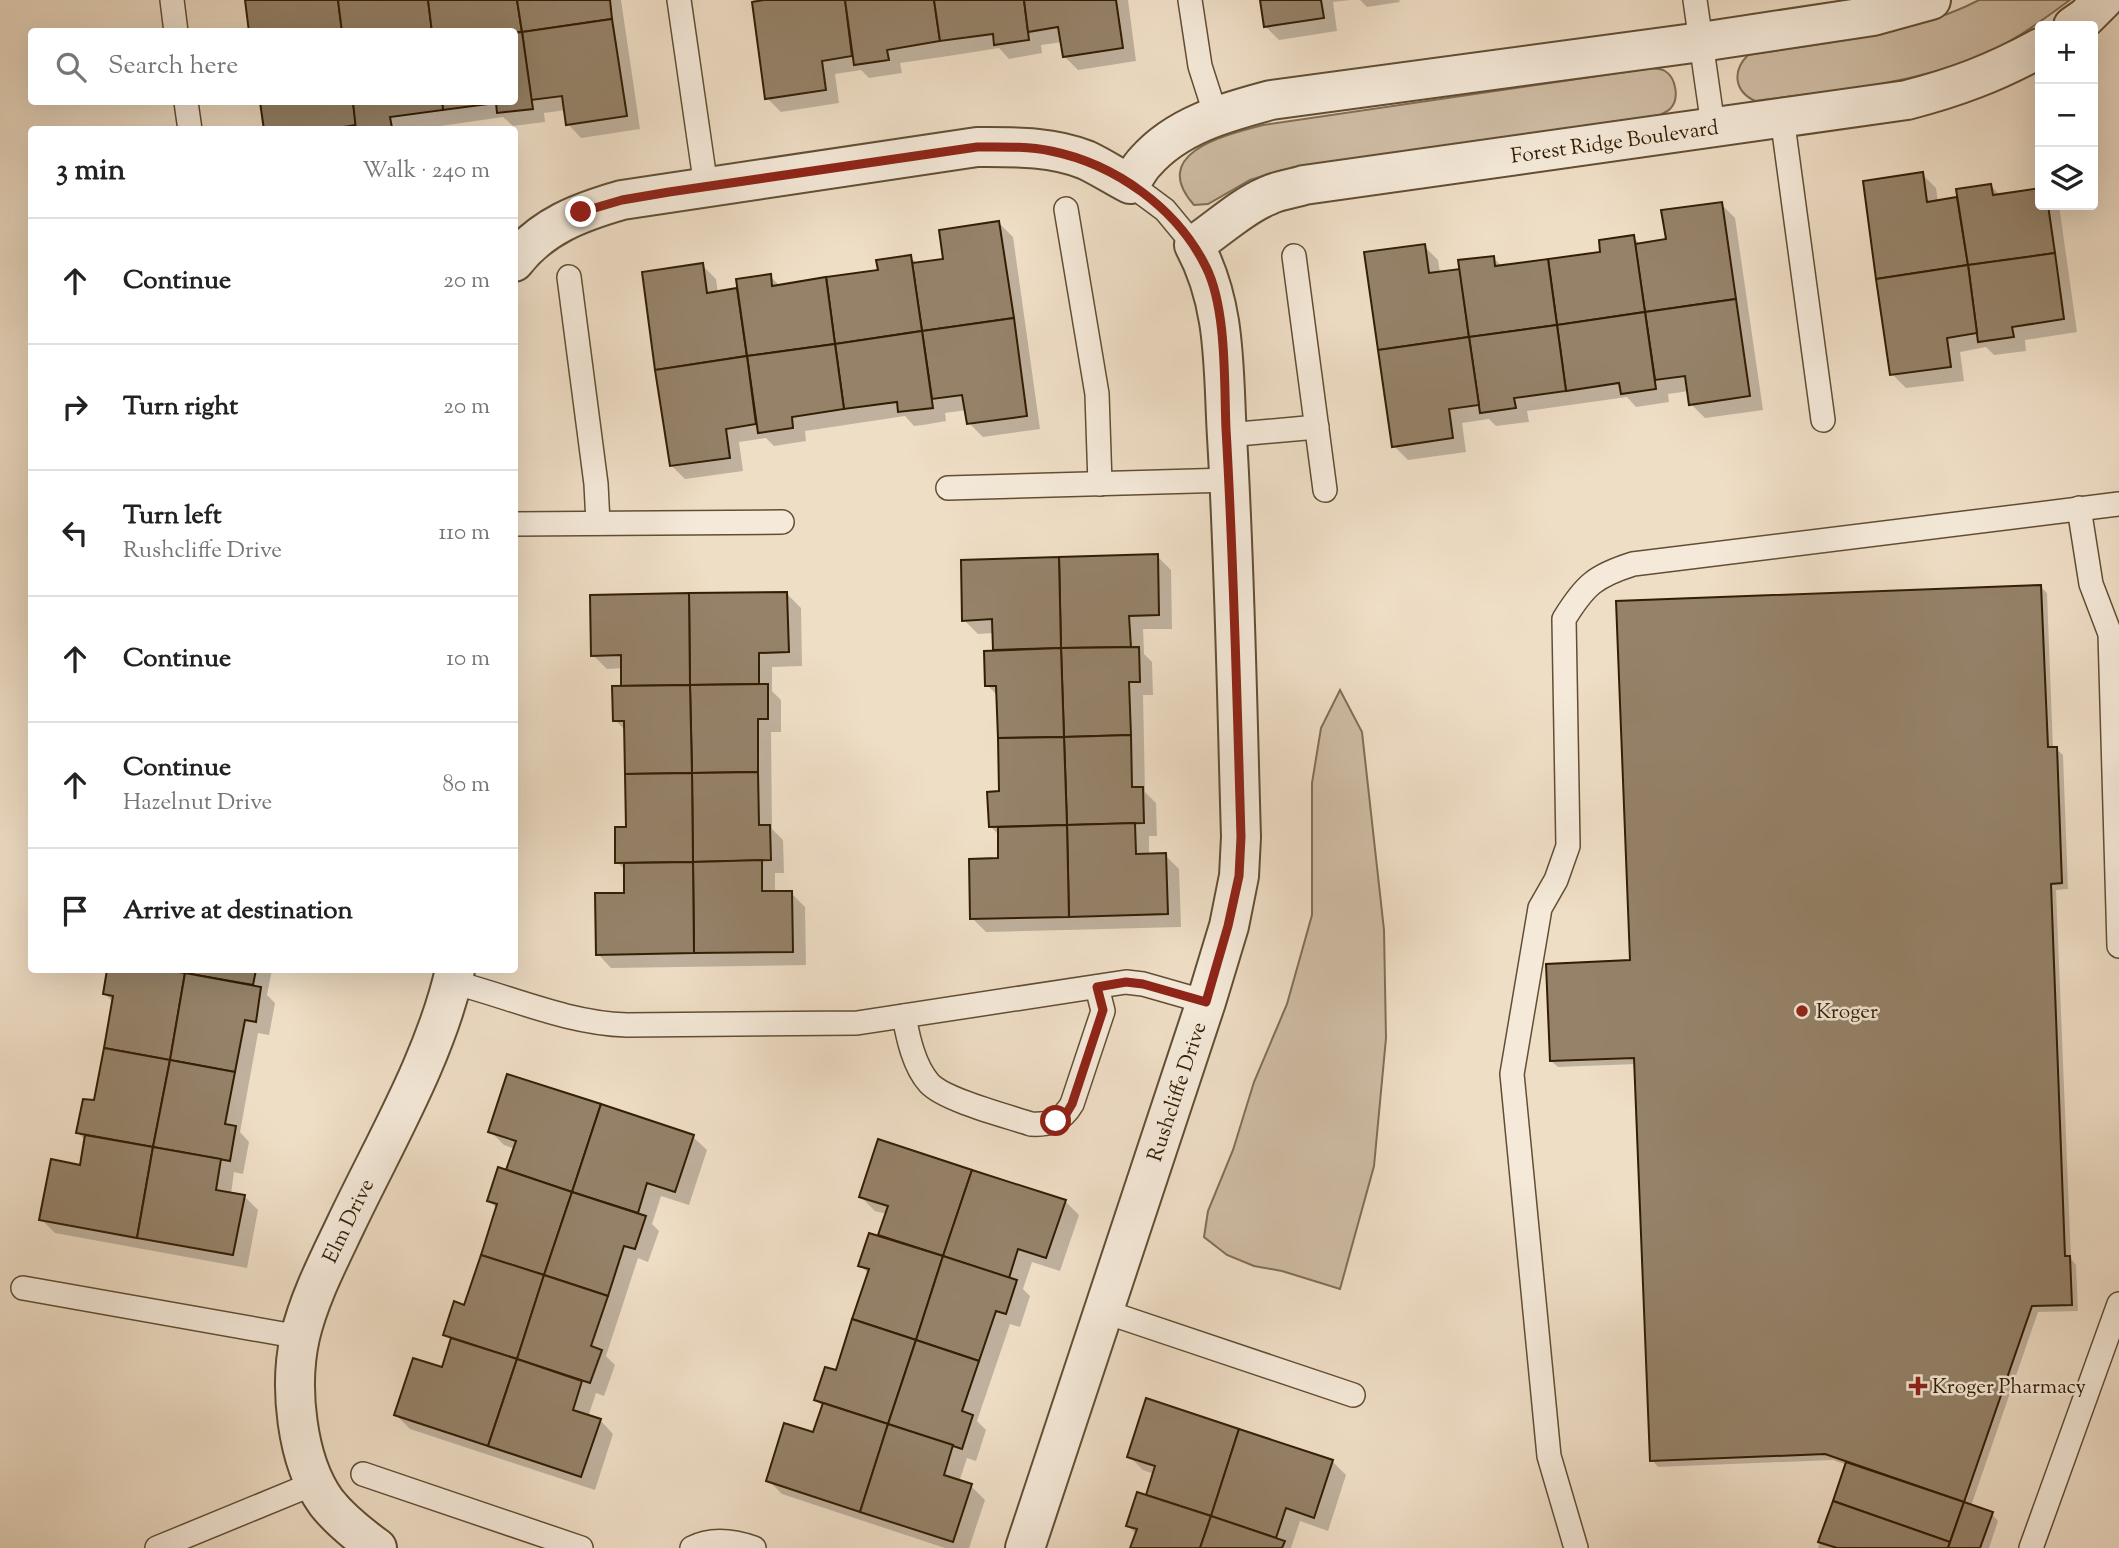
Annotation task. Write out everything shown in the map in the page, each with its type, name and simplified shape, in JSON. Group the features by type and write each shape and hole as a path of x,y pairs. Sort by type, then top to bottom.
{"street":[{"path":"518,257 550,228 581,212 622,200 977,147 1018,146 1050,150 1086,160 1130,184 1145,162 1188,129 1216,116 1271,100 1873,16 1931,0"},
{"path":"2080,21 2103,0"},
{"name":"Forest Ridge Boulevard","path":"1194,245 1243,209 1268,195 1304,185 1907,100 1954,88 1994,73 2035,51"},
{"name":"Rushcliffe Drive","path":"1025,1548 1206,1002 1239,876 1241,850 1230,480 1221,333 1208,270 1194,245"},
{"name":"Elm Drive","path":"377,1548 343,1521 315,1483 303,1446 296,1406 300,1337 325,1268 429,1051 453,976"}],"lane":[{"path":"172,0 176,28"},
{"path":"679,0 706,187"},
{"path":"1190,0 1200,66 1216,116"},
{"path":"1695,0 1713,126"},
{"path":"186,105 189,126"},
{"path":"1782,117 1823,421"},
{"path":"1130,184 1165,210 1194,245"},
{"path":"1066,209 1097,394 1100,484"},
{"path":"1294,256 1325,490"},
{"path":"569,277 596,484 598,523"},
{"path":"1227,435 1317,427"},
{"path":"948,488 1230,480"},
{"path":"1576,1548 1549,1456 1512,1074 1540,908 1556,880 1568,846 1564,619 1578,596 1602,574 1633,564 2119,504"},
{"path":"2079,508 2091,584 2110,634 2119,946"},
{"path":"518,524 782,522"},
{"path":"453,976 576,1020 599,1024 857,1023 1126,982 1143,984 1206,1002"},
{"path":"904,1016 913,1051 929,1084 947,1095 1031,1124 1043,1125 1066,1114 1072,1104 1103,1010 1097,987"},
{"path":"23,1288 300,1337"},
{"path":"2031,1548 2119,1304"},
{"path":"1103,1311 1353,1395"},
{"path":"363,1474 581,1548"},
{"path":"157,1548 315,1483"},
{"path":"692,1548 703,1542 721,1542 754,1548"}],"shaded area":[{"path":"1979,0 2070,0 1999,47 1973,59 1920,76 1755,101 1739,86 1739,68 1748,55 1895,30 1952,12"},
{"path":"1653,68 1669,74 1676,94 1673,105 1660,115 1282,170 1250,180 1208,204 1194,205 1182,187 1180,172 1186,159 1197,149 1230,134 1263,125"},
{"path":"1340,690 1362,732 1384,930 1386,1038 1374,1166 1340,1289 1282,1271 1254,1266 1227,1255 1204,1237 1208,1211 1233,1150 1254,1082 1287,1004 1312,915 1312,783 1321,728"}],"building":[{"path":"245,0 338,0 342,28 248,28"},
{"path":"338,0 428,0 432,28 342,28"},
{"path":"428,0 517,0 522,32 518,32 518,28 432,28"},
{"path":"517,0 610,0 612,19 522,32"},
{"path":"845,0 852,56 822,61 826,90 765,99 752,2"},
{"path":"845,0 934,0 940,41 887,50 889,60 854,65"},
{"path":"934,0 1024,0 1029,40 994,45 993,34 940,41"},
{"path":"1024,0 1116,0 1123,48 1063,57 1058,27 1028,32"},
{"path":"1260,0 1321,0 1324,18 1264,27"},
{"path":"612,19 627,116 566,125 562,96 531,100 522,32"},
{"path":"518,32 522,32 533,109 497,113 496,105 518,105"},
{"path":"260,105 353,105 356,125 350,126 263,126"},
{"path":"353,105 442,105 443,110 390,117 392,126 356,126"},
{"path":"442,105 481,105 443,110"},
{"path":"1923,172 1927,202 1957,197 1968,265 1876,279 1863,181"},
{"path":"1991,184 1993,195 2035,189 2035,210 2049,210 2055,253 1968,265 1956,189"},
{"path":"1722,202 1736,299 1645,312 1635,244 1666,239 1661,210"},
{"path":"999,221 1014,318 922,331 912,263 943,259 939,230"},
{"path":"1634,235 1645,312 1557,325 1548,259 1600,252 1599,240"},
{"path":"1425,244 1429,273 1460,269 1469,337 1378,350 1364,252"},
{"path":"2055,253 2064,319 2012,327 2014,337 1978,342 1968,265"},
{"path":"911,255 922,331 835,344 826,277 878,270 876,260"},
{"path":"1494,256 1495,266 1548,259 1557,325 1469,337 1458,260"},
{"path":"703,263 707,293 737,288 747,356 655,370 642,272"},
{"path":"1968,265 1977,333 1947,338 1951,367 1890,375 1876,279"},
{"path":"771,274 772,286 826,277 835,344 747,356 736,279"},
{"path":"1736,299 1750,396 1689,405 1685,376 1655,380 1645,312"},
{"path":"1645,312 1656,389 1621,394 1619,383 1566,391 1557,325"},
{"path":"1014,318 1027,416 967,424 962,395 932,399 922,331"},
{"path":"1557,325 1566,391 1514,398 1516,408 1480,413 1469,337"},
{"path":"922,331 933,408 898,412 897,402 844,409 835,344"},
{"path":"1469,337 1479,405 1449,409 1453,438 1392,447 1378,350"},
{"path":"835,344 844,409 792,417 793,428 758,433 747,356"},
{"path":"747,356 756,424 726,429 730,458 670,466 655,370"},
{"path":"1158,554 1159,615 1129,616 1131,647 1061,648 1059,557"},
{"path":"1059,557 1061,648 993,650 992,619 962,621 961,560"},
{"name":"Kroger","path":"2041,585 2048,747 2057,747 2062,883 2051,884 2065,1256 2070,1256 2072,1305 2032,1306 1964,1502 1825,1454 1650,1461 1634,1058 1550,1061 1546,964 1630,960 1616,601"},
{"path":"787,592 789,652 759,653 759,684 690,685 689,593"},
{"path":"689,593 690,685 621,686 621,655 591,656 590,595"},
{"path":"1139,647 1140,682 1129,682 1131,735 1064,737 1061,648"},
{"path":"1061,648 1064,737 998,738 996,686 985,686 984,651"},
{"path":"768,684 768,719 758,719 758,772 692,773 690,685"},
{"path":"690,685 692,773 625,774 624,721 613,721 612,686"},
{"path":"1131,735 1132,787 1143,787 1144,823 1067,825 1064,737"},
{"path":"1064,737 1067,825 989,827 987,792 999,791 998,738"},
{"path":"758,772 759,825 770,825 771,860 693,862 692,773"},
{"path":"692,773 693,862 615,863 615,827 626,827 625,774"},
{"path":"1135,823 1136,854 1166,853 1168,914 1069,917 1067,825"},
{"path":"1067,825 1069,917 970,919 969,859 998,858 998,827"},
{"path":"762,860 762,891 792,891 793,952 694,953 693,862"},
{"path":"693,862 694,953 596,955 595,893 624,893 624,863"},
{"path":"106,973 185,973 170,1060 104,1048 113,996 103,994"},
{"path":"185,973 255,973 253,985"},
{"path":"185,973 261,987 256,1022 245,1020 235,1072 170,1060"},
{"path":"104,1048 170,1060 153,1147 76,1133 83,1099 94,1100"},
{"path":"170,1060 235,1072 225,1124 236,1126 230,1161 153,1147"},
{"path":"507,1074 601,1104 572,1192 506,1170 516,1141 488,1132"},
{"path":"601,1104 694,1135 675,1192 647,1183 638,1213 572,1192"},
{"path":"85,1135 153,1147 137,1238 39,1220 51,1159 80,1165"},
{"path":"878,1139 972,1170 943,1256 878,1235 888,1206 859,1197"},
{"path":"153,1147 221,1159 216,1190 245,1195 233,1255 137,1238"},
{"path":"498,1167 572,1192 544,1275 481,1255 497,1204 487,1201"},
{"path":"972,1170 1066,1200 1046,1258 1018,1249 1009,1278 943,1256"},
{"path":"572,1192 646,1216 635,1249 624,1246 608,1296 544,1275"},
{"path":"869,1233 943,1256 916,1340 852,1319 869,1269 858,1266"},
{"path":"481,1255 544,1275 517,1359 443,1335 454,1301 464,1305"},
{"path":"943,1256 1017,1280 1006,1314 996,1311 979,1361 916,1340"},
{"path":"544,1275 608,1296 591,1346 602,1350 590,1383 517,1359"},
{"path":"852,1319 916,1340 888,1424 814,1400 825,1367 836,1370"},
{"path":"451,1338 517,1359 488,1446 394,1415 413,1358 442,1367"},
{"path":"916,1340 979,1361 962,1411 973,1415 962,1449 888,1424"},
{"path":"517,1359 582,1381 573,1410 601,1419 581,1477 488,1446"},
{"path":"1146,1398 1239,1429 1211,1516 1146,1495 1155,1466 1127,1457"},
{"path":"823,1403 888,1424 860,1512 766,1481 784,1423 813,1432"},
{"path":"888,1424 953,1445 944,1475 972,1484 953,1542 860,1512"},
{"path":"1239,1429 1333,1460 1314,1518 1286,1508 1276,1538 1211,1516"},
{"path":"1846,1462 1964,1502 1950,1542 1833,1501"},
{"path":"1137,1492 1211,1516 1200,1548 1130,1548 1137,1529 1126,1526"},
{"path":"1833,1501 1950,1542 1948,1548 1837,1548 1818,1542"},
{"path":"1964,1502 1993,1512 1980,1548 1948,1548"},
{"path":"1211,1516 1285,1541 1282,1548 1200,1548"}],"place":[{"name":"Kroger","path":"1802,1011"},
{"name":"Kroger Pharmacy","path":"1918,1386"}],"route":[{"path":"581,212 622,200 669,192 977,147 1018,146 1050,150 1086,160 1130,184 1165,210 1194,245 1208,270 1221,333 1230,480 1241,837 1239,876 1206,1002 1143,984 1126,982 1097,987 1103,1010 1072,1104 1066,1114 1056,1121"}]}
